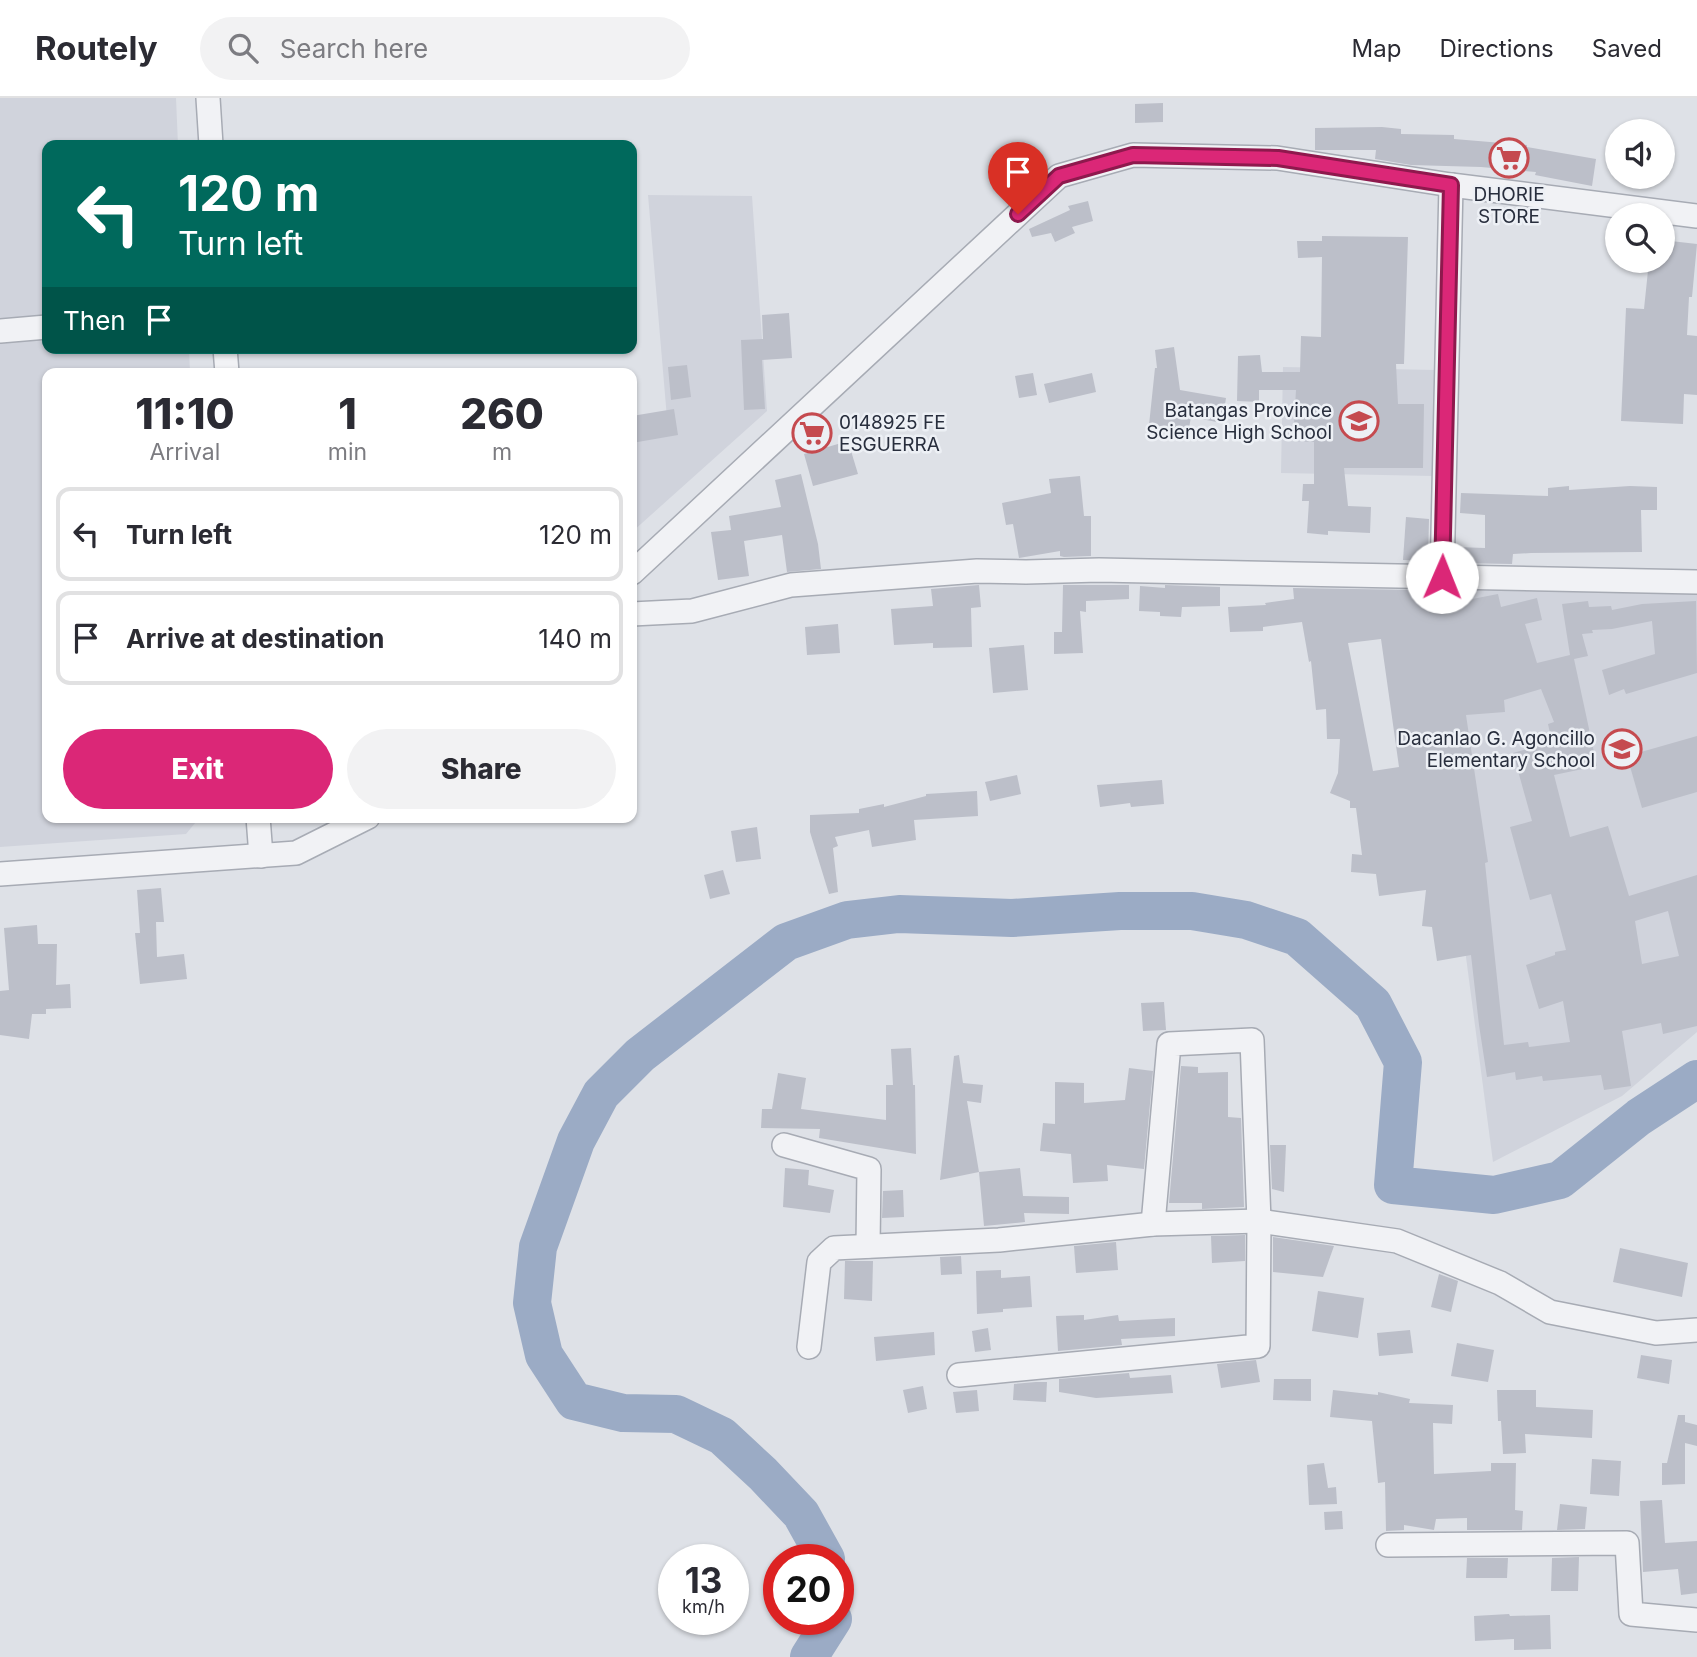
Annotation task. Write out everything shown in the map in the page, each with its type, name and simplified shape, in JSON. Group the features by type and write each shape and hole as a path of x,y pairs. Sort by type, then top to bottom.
{"street":[{"path":"208,98 211,140"},
{"path":"637,568 1059,176 1133,155 1278,158 1451,185 1697,216"},
{"path":"1442,577 1451,185"},
{"path":"0,331 42,327"},
{"path":"637,614 692,611 791,586 977,571 1099,570 1697,582"},
{"path":"258,823 261,856"},
{"path":"0,874 296,853 357,823"},
{"path":"959,1375 1258,1346 1259,1221 1252,1040 1169,1044 1153,1224"},
{"path":"784,1145 869,1170 868,1246"},
{"path":"810,1347 820,1262 834,1248 999,1240 1153,1224 1259,1221 1397,1241 1500,1283 1550,1312 1656,1333 1697,1330"},
{"path":"1388,1545 1627,1543 1630,1614 1697,1620"}],"shaded area":[{"path":"0,98 176,98 178,140 42,140 42,354 189,354 190,368 42,368 42,823 195,823 186,834 0,847"},
{"path":"648,195 752,196 767,411 637,528 637,421 667,418"},
{"name":"Batangas Province Science High School","path":"1283,367 1436,370 1434,476 1281,473"},
{"path":"1417,585 1697,594 1697,1032 1622,1096 1493,1162"}],"building":[{"path":"1163,103 1163,122 1135,123 1135,104"},
{"path":"1315,128 1401,129 1401,134 1454,135 1454,139 1527,145 1596,159 1592,186 1535,175 1536,172 1411,165 1375,159 1376,150 1315,150"},
{"path":"1088,201 1093,221 1072,227 1075,233 1055,242 1051,233 1032,237 1029,229 1070,210 1068,206"},
{"path":"1322,236 1408,237 1404,364 1396,364 1398,404 1424,404 1423,468 1344,468 1348,506 1371,507 1370,533 1307,533 1309,501 1302,501 1303,484 1314,484 1314,442 1293,441 1296,390 1259,390 1259,402 1237,401 1238,356 1260,355 1262,372 1300,372 1301,336 1321,337 1322,257 1298,258 1297,241 1322,241"},
{"path":"1675,241 1697,244 1692,297 1689,297 1687,335 1697,336 1697,395 1684,394 1683,424 1621,421 1626,308 1644,309 1648,273 1675,273"},
{"path":"789,313 792,358 762,360 765,409 744,410 741,340 763,339 762,315"},
{"path":"1174,347 1180,390 1226,398 1222,423 1191,417 1187,439 1170,436 1172,427 1149,425 1157,368 1155,350"},
{"path":"687,365 691,397 671,400 668,367"},
{"path":"1033,373 1037,395 1019,398 1015,376"},
{"path":"1092,373 1096,392 1049,403 1044,384"},
{"path":"674,409 678,435 637,442 637,415"},
{"path":"848,441 858,474 813,486 804,454"},
{"path":"801,474 818,544 821,569 787,572 782,535 744,541 749,576 718,580 711,532 731,530 729,516 781,507 775,480"},
{"path":"1080,476 1084,516 1091,516 1091,556 1064,557 1060,556 1060,551 1019,558 1013,524 1006,525 1002,503 1051,493 1049,479"},
{"path":"1569,486 1569,490 1657,487 1657,510 1641,510 1642,552 1513,554 1512,564 1456,563 1457,547 1485,548 1485,515 1460,513 1461,493 1548,496 1548,488"},
{"path":"1406,517 1429,519 1428,561 1403,560"},
{"path":"979,585 981,607 971,608 972,647 933,648 933,643 894,645 891,609 933,606 931,589"},
{"path":"1063,585 1129,585 1129,599 1086,601 1086,612 1080,611 1083,653 1054,654 1054,632 1062,632"},
{"path":"1165,585 1220,587 1220,606 1182,607 1181,617 1139,611 1140,586 1165,588"},
{"path":"1293,588 1416,590 1417,602 1465,592 1467,600 1498,594 1501,607 1537,598 1542,620 1525,624 1537,663 1570,655 1562,604 1588,601 1589,607 1611,606 1612,610 1642,604 1696,601 1697,673 1626,694 1624,689 1609,695 1602,670 1655,654 1652,621 1592,630 1593,633 1582,634 1588,656 1574,659 1597,766 1554,775 1570,837 1608,826 1629,896 1697,875 1697,1026 1663,1034 1661,1023 1622,1031 1631,1086 1604,1090 1601,1075 1543,1081 1542,1076 1516,1080 1515,1072 1487,1077 1471,955 1437,961 1432,927 1422,926 1426,890 1379,896 1376,874 1351,872 1352,854 1362,855 1356,808 1350,808 1350,801 1330,793 1338,773 1340,739 1327,739 1326,709 1316,710 1311,661 1309,662 1302,622 1263,627 1263,631 1230,632 1228,607 1266,605 1265,603 1294,599","holes":["1381,639 1399,767 1373,771 1348,643","1541,689 1554,722 1548,724 1552,742 1513,753 1532,821 1510,827 1530,900 1551,894 1566,950 1526,965 1539,1009 1563,1001 1570,1042 1529,1047 1528,1042 1504,1045 1485,863 1488,862 1466,715 1505,712 1504,700","1668,911 1679,956 1642,964 1635,921"]},
{"path":"838,624 840,653 807,655 805,627"},
{"path":"1024,645 1028,690 993,693 989,648"},
{"path":"1697,736 1697,792 1642,808 1627,756"},
{"path":"1017,775 1021,794 990,801 985,782"},
{"path":"1162,780 1164,804 1131,807 1130,803 1100,807 1097,785"},
{"path":"977,791 978,816 914,820 916,840 872,847 869,830 835,837 838,846 833,848 838,892 829,894 810,832 810,815 859,813 859,809 884,804 884,807 926,794"},
{"path":"757,827 761,859 736,862 731,831"},
{"path":"723,870 730,894 710,899 704,875"},
{"path":"161,888 164,922 156,922 157,957 184,954 187,979 140,984 135,933 140,933 137,890"},
{"path":"37,925 38,944 57,944 56,985 70,984 71,1008 46,1009 46,1014 32,1014 29,1039 0,1035 0,991 9,990 4,928"},
{"path":"1164,1002 1166,1030 1143,1031 1141,1003"},
{"path":"911,1048 915,1085 916,1154 819,1138 820,1129 761,1128 762,1109 772,1109 778,1073 806,1078 801,1109 886,1120 886,1085 893,1085 891,1049"},
{"path":"959,1055 963,1083 983,1085 981,1103 967,1101 979,1172 940,1180 954,1056"},
{"path":"1181,1066 1198,1067 1198,1073 1228,1072 1228,1117 1241,1118 1244,1207 1202,1209 1202,1203 1169,1203"},
{"path":"1129,1068 1153,1071 1144,1169 1107,1165 1108,1181 1073,1183 1071,1154 1040,1151 1043,1123 1055,1124 1055,1082 1084,1083 1084,1103 1125,1100"},
{"path":"1270,1145 1286,1145 1284,1192 1272,1189"},
{"path":"785,1168 809,1170 808,1185 834,1190 830,1213 783,1207"},
{"path":"1020,1168 1023,1196 1069,1197 1069,1214 1024,1213 1025,1222 984,1226 979,1172"},
{"path":"903,1190 904,1217 882,1218 883,1191"},
{"path":"1245,1235 1245,1261 1212,1263 1211,1236"},
{"path":"1273,1237 1334,1246 1323,1277 1273,1272"},
{"path":"1116,1242 1118,1270 1076,1273 1074,1246"},
{"path":"1620,1248 1688,1263 1682,1297 1613,1282"},
{"path":"961,1256 962,1274 941,1275 940,1257"},
{"path":"845,1261 873,1261 872,1301 844,1299"},
{"path":"1001,1270 1001,1278 1030,1276 1032,1307 977,1314 976,1271"},
{"path":"1439,1274 1458,1281 1451,1312 1431,1307"},
{"path":"1318,1291 1364,1298 1358,1338 1312,1331"},
{"path":"1084,1315 1084,1320 1118,1315 1119,1321 1175,1318 1175,1336 1121,1339 1122,1345 1058,1351 1056,1316"},
{"path":"988,1328 991,1350 975,1352 972,1331"},
{"path":"1410,1330 1413,1353 1379,1356 1377,1333"},
{"path":"934,1332 935,1355 876,1361 874,1337"},
{"path":"1457,1343 1494,1350 1488,1382 1451,1376"},
{"path":"1641,1355 1672,1360 1669,1384 1637,1378"},
{"path":"1256,1360 1260,1382 1221,1388 1217,1364"},
{"path":"1129,1373 1130,1378 1171,1375 1173,1393 1096,1398 1059,1392 1059,1379"},
{"path":"1274,1379 1311,1379 1311,1401 1273,1400"},
{"path":"1047,1382 1046,1402 1013,1400 1014,1384"},
{"path":"923,1386 927,1409 908,1413 903,1390"},
{"path":"977,1390 979,1411 956,1413 953,1392"},
{"path":"1333,1390 1378,1395 1378,1392 1410,1399 1409,1403 1453,1405 1452,1424 1433,1423 1434,1474 1491,1471 1491,1463 1516,1463 1515,1510 1523,1511 1522,1530 1467,1530 1467,1518 1436,1519 1434,1530 1404,1525 1404,1530 1386,1531 1385,1482 1378,1483 1372,1421 1330,1417"},
{"path":"1497,1390 1536,1390 1536,1407 1593,1410 1592,1438 1525,1434 1526,1453 1503,1454"},
{"path":"1678,1415 1685,1415 1685,1422 1697,1425 1697,1446 1685,1443 1685,1484 1662,1485 1662,1463 1667,1463"},
{"path":"1592,1459 1621,1461 1619,1496 1590,1494"},
{"path":"1324,1463 1328,1488 1336,1487 1337,1504 1309,1505 1307,1465"},
{"path":"1662,1500 1665,1543 1697,1541 1697,1593 1681,1595 1678,1569 1643,1572 1640,1501"},
{"path":"1560,1504 1587,1507 1585,1529 1557,1530"},
{"path":"1342,1511 1343,1529 1325,1530 1324,1512"},
{"path":"1579,1557 1578,1591 1551,1591 1552,1558"},
{"path":"1467,1558 1508,1558 1507,1578 1466,1578"},
{"path":"1550,1615 1551,1649 1514,1650 1514,1639 1475,1641 1474,1616"}],"waterway":[{"path":"818,1544 801,1514 722,1436 676,1414 623,1413 574,1401 544,1355 532,1303 538,1247 576,1141 601,1094 640,1055 786,942 847,920 899,914 1012,918 1120,911 1192,911 1246,920 1297,937 1373,1004 1403,1062 1393,1185 1494,1195 1560,1180 1639,1117 1697,1079"},
{"path":"809,1657 823,1635"}],"place":[{"name":"DHORIE STORE","path":"1509,158"},
{"name":"Batangas Province Science High School","path":"1359,421"},
{"name":"0148925 FE ESGUERRA","path":"812,433"},
{"name":"Dacanlao G. Agoncillo Elementary School","path":"1622,749"}],"route":[{"path":"1018,214 1059,176 1133,155 1278,158 1451,185 1442,577"}]}
